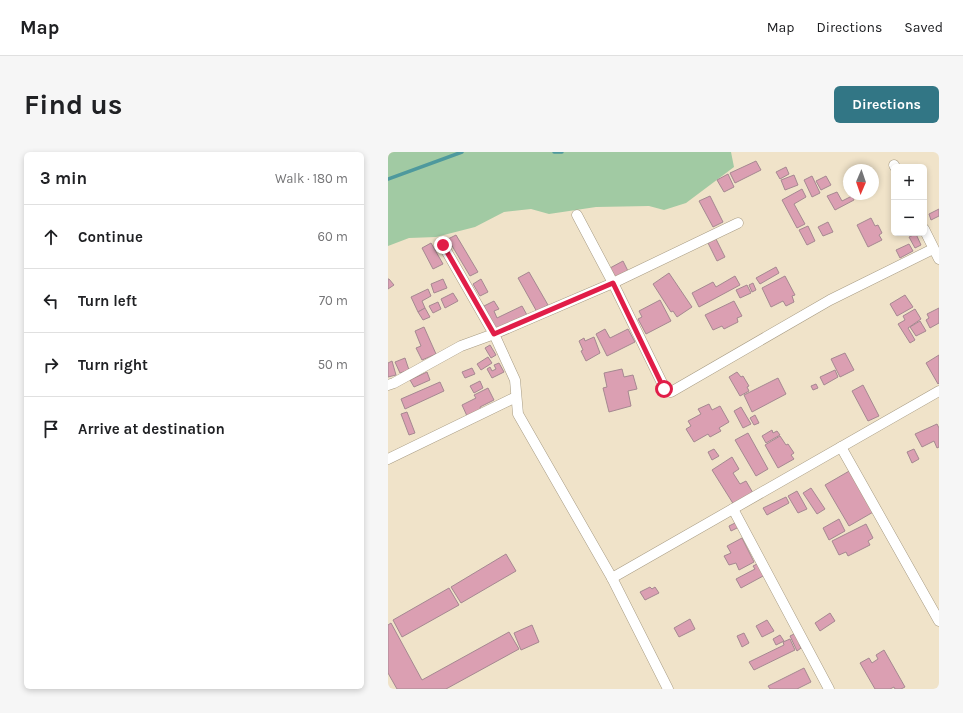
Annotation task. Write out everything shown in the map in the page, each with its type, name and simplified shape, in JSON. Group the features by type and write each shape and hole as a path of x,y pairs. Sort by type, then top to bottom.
{"street":[{"path":"576,215 613,283 664,389 674,391 830,300 933,249"},
{"path":"388,385 461,346 494,334 613,283 738,223"},
{"path":"927,236 939,259"},
{"path":"443,245 494,334 516,380 518,414 612,578 668,689"},
{"path":"612,578 939,391"},
{"path":"388,459 516,397"},
{"path":"841,447 939,621"},
{"path":"733,509 829,689"}],"green space":[{"path":"388,152 731,152 734,167 686,203 664,210 649,206 596,207 549,214 531,209 504,212 475,227 436,237 409,238 388,246"}],"building":[{"path":"756,161 761,170 735,183 730,173"},
{"path":"786,167 789,174 780,179 776,172"},
{"path":"728,174 734,187 724,192 717,180"},
{"path":"794,175 798,185 785,190 781,180"},
{"path":"812,176 820,193 812,197 804,180"},
{"path":"826,176 831,185 821,190 816,181"},
{"path":"802,189 806,197 794,204 805,224 797,228 782,200"},
{"path":"837,192 842,201 854,200 835,210 827,196"},
{"path":"710,196 723,222 713,227 699,201"},
{"path":"939,209 939,216 931,220 929,214"},
{"path":"871,218 875,226 878,225 882,233 879,235 882,240 868,247 857,225"},
{"path":"828,222 833,232 823,236 818,227"},
{"path":"808,226 815,241 807,245 799,230"},
{"path":"456,235 478,272 470,276 448,239"},
{"path":"917,236 921,245 915,248 909,237"},
{"path":"716,239 725,257 717,261 708,243"},
{"path":"431,243 443,264 433,269 422,248"},
{"path":"909,244 913,251 900,258 896,250"},
{"path":"623,261 628,271 616,278 610,268"},
{"path":"776,267 779,273 760,284 756,278"},
{"path":"529,272 548,305 537,312 518,278"},
{"path":"669,273 692,307 677,317 673,311 671,312 653,284"},
{"path":"735,276 740,285 699,307 692,293 713,282 716,287"},
{"path":"785,276 795,295 792,296 794,302 786,306 783,301 771,307 762,288"},
{"path":"388,279 394,285 388,289"},
{"path":"443,279 447,288 434,293 431,284"},
{"path":"481,279 488,292 480,296 473,284"},
{"path":"753,283 756,290 752,292 749,285"},
{"path":"747,285 751,293 740,298 736,290"},
{"path":"428,289 431,296 422,301 425,308 418,312 411,297"},
{"path":"453,293 458,301 445,308 441,299"},
{"path":"905,295 913,307 897,316 890,304"},
{"path":"660,300 671,321 646,334 638,319 642,317 639,311"},
{"path":"494,301 499,309 494,311 497,318 522,306 527,315 496,330 484,306"},
{"path":"734,301 742,316 737,318 738,322 724,329 722,326 713,330 705,315"},
{"path":"438,302 441,309 433,313 429,306"},
{"path":"425,308 430,317 423,320 418,312"},
{"path":"939,308 939,323 930,328 926,320 929,318 927,314"},
{"path":"915,309 921,319 908,328 915,340 910,343 898,324 905,320 903,316"},
{"path":"920,321 926,331 916,336 910,327"},
{"path":"424,327 436,354 422,360 416,348 421,346 415,331"},
{"path":"605,329 610,338 628,329 635,342 607,356 596,334"},
{"path":"594,337 600,353 586,361 581,351 583,350 579,341 584,338 585,341"},
{"path":"490,345 496,355 491,358 485,348"},
{"path":"845,353 854,370 840,377 831,359"},
{"path":"939,355 939,383 938,384 926,363"},
{"path":"488,357 492,363 481,370 477,364"},
{"path":"405,358 409,370 400,373 395,362"},
{"path":"392,361 396,375 388,377 388,363"},
{"path":"499,363 504,372 492,378 487,369 490,367 492,371 496,369 494,365"},
{"path":"472,368 475,374 465,378 462,372"},
{"path":"622,369 624,377 633,375 637,389 628,391 631,406 609,412 603,388 607,387 604,373"},
{"path":"835,370 838,377 824,385 820,377"},
{"path":"427,372 430,380 414,387 410,380"},
{"path":"737,372 741,377 743,376 749,386 747,387 749,391 740,396 729,377"},
{"path":"778,378 786,394 752,412 744,395"},
{"path":"480,381 483,388 474,393 470,386"},
{"path":"440,382 444,391 405,409 401,399"},
{"path":"816,384 818,388 813,390 811,386"},
{"path":"863,385 879,416 868,421 852,391"},
{"path":"488,388 494,400 480,407 481,410 467,416 462,405 476,398 474,395"},
{"path":"709,404 712,410 720,406 729,422 719,428 721,431 710,437 708,434 694,442 686,429 691,426 688,421 701,414 698,409"},
{"path":"741,407 751,424 743,428 734,411"},
{"path":"407,412 415,433 409,435 401,414"},
{"path":"755,415 759,423 754,425 750,418"},
{"path":"937,424 939,428 939,447 937,448 934,441 922,447 915,434"},
{"path":"772,430 773,433 777,431 780,435 766,443 762,436"},
{"path":"748,433 768,469 756,476 735,440"},
{"path":"780,436 794,453 791,455 794,459 778,468 765,445"},
{"path":"714,449 719,456 712,460 708,452"},
{"path":"914,449 919,459 912,463 907,452"},
{"path":"732,457 739,469 733,473 740,484 746,481 753,493 734,505 712,470"},
{"path":"851,470 875,511 849,526 825,485"},
{"path":"811,488 825,509 817,514 803,493"},
{"path":"797,491 807,509 798,513 788,496"},
{"path":"786,497 789,503 767,515 763,508"},
{"path":"839,519 845,531 829,540 823,528"},
{"path":"737,522 739,527 731,531 729,526"},
{"path":"866,524 873,538 868,541 870,545 848,556 846,552 839,555 832,541"},
{"path":"742,538 754,562 739,570 736,563 729,565 724,556 731,553 727,546"},
{"path":"506,554 516,571 461,603 451,587"},
{"path":"759,563 765,575 741,588 736,579 755,569 753,566"},
{"path":"650,587 652,589 655,587 659,593 645,600 640,592"},
{"path":"449,588 459,605 402,637 393,620"},
{"path":"830,613 835,621 820,631 815,623"},
{"path":"690,619 695,629 679,637 674,628"},
{"path":"767,620 774,631 762,637 756,626"},
{"path":"391,623 422,680 509,632 519,649 446,689 397,689 388,673 388,625"},
{"path":"532,625 539,642 521,650 514,633"},
{"path":"744,633 749,643 742,647 737,636"},
{"path":"796,633 801,643 799,644 801,648 797,651 790,636"},
{"path":"780,635 784,641 776,645 773,639"},
{"path":"790,639 795,650 754,670 749,662 784,645 783,642"},
{"path":"884,650 905,687 901,689 895,689 894,687 890,689 875,689 860,663 869,658 872,663 878,659 876,655"},
{"path":"804,668 811,682 797,689 770,689 768,686"}],"waterway":[{"path":"388,179 462,152"},
{"path":"554,152 562,152"}],"route":[{"path":"443,245 494,334 613,283 664,389"}]}
